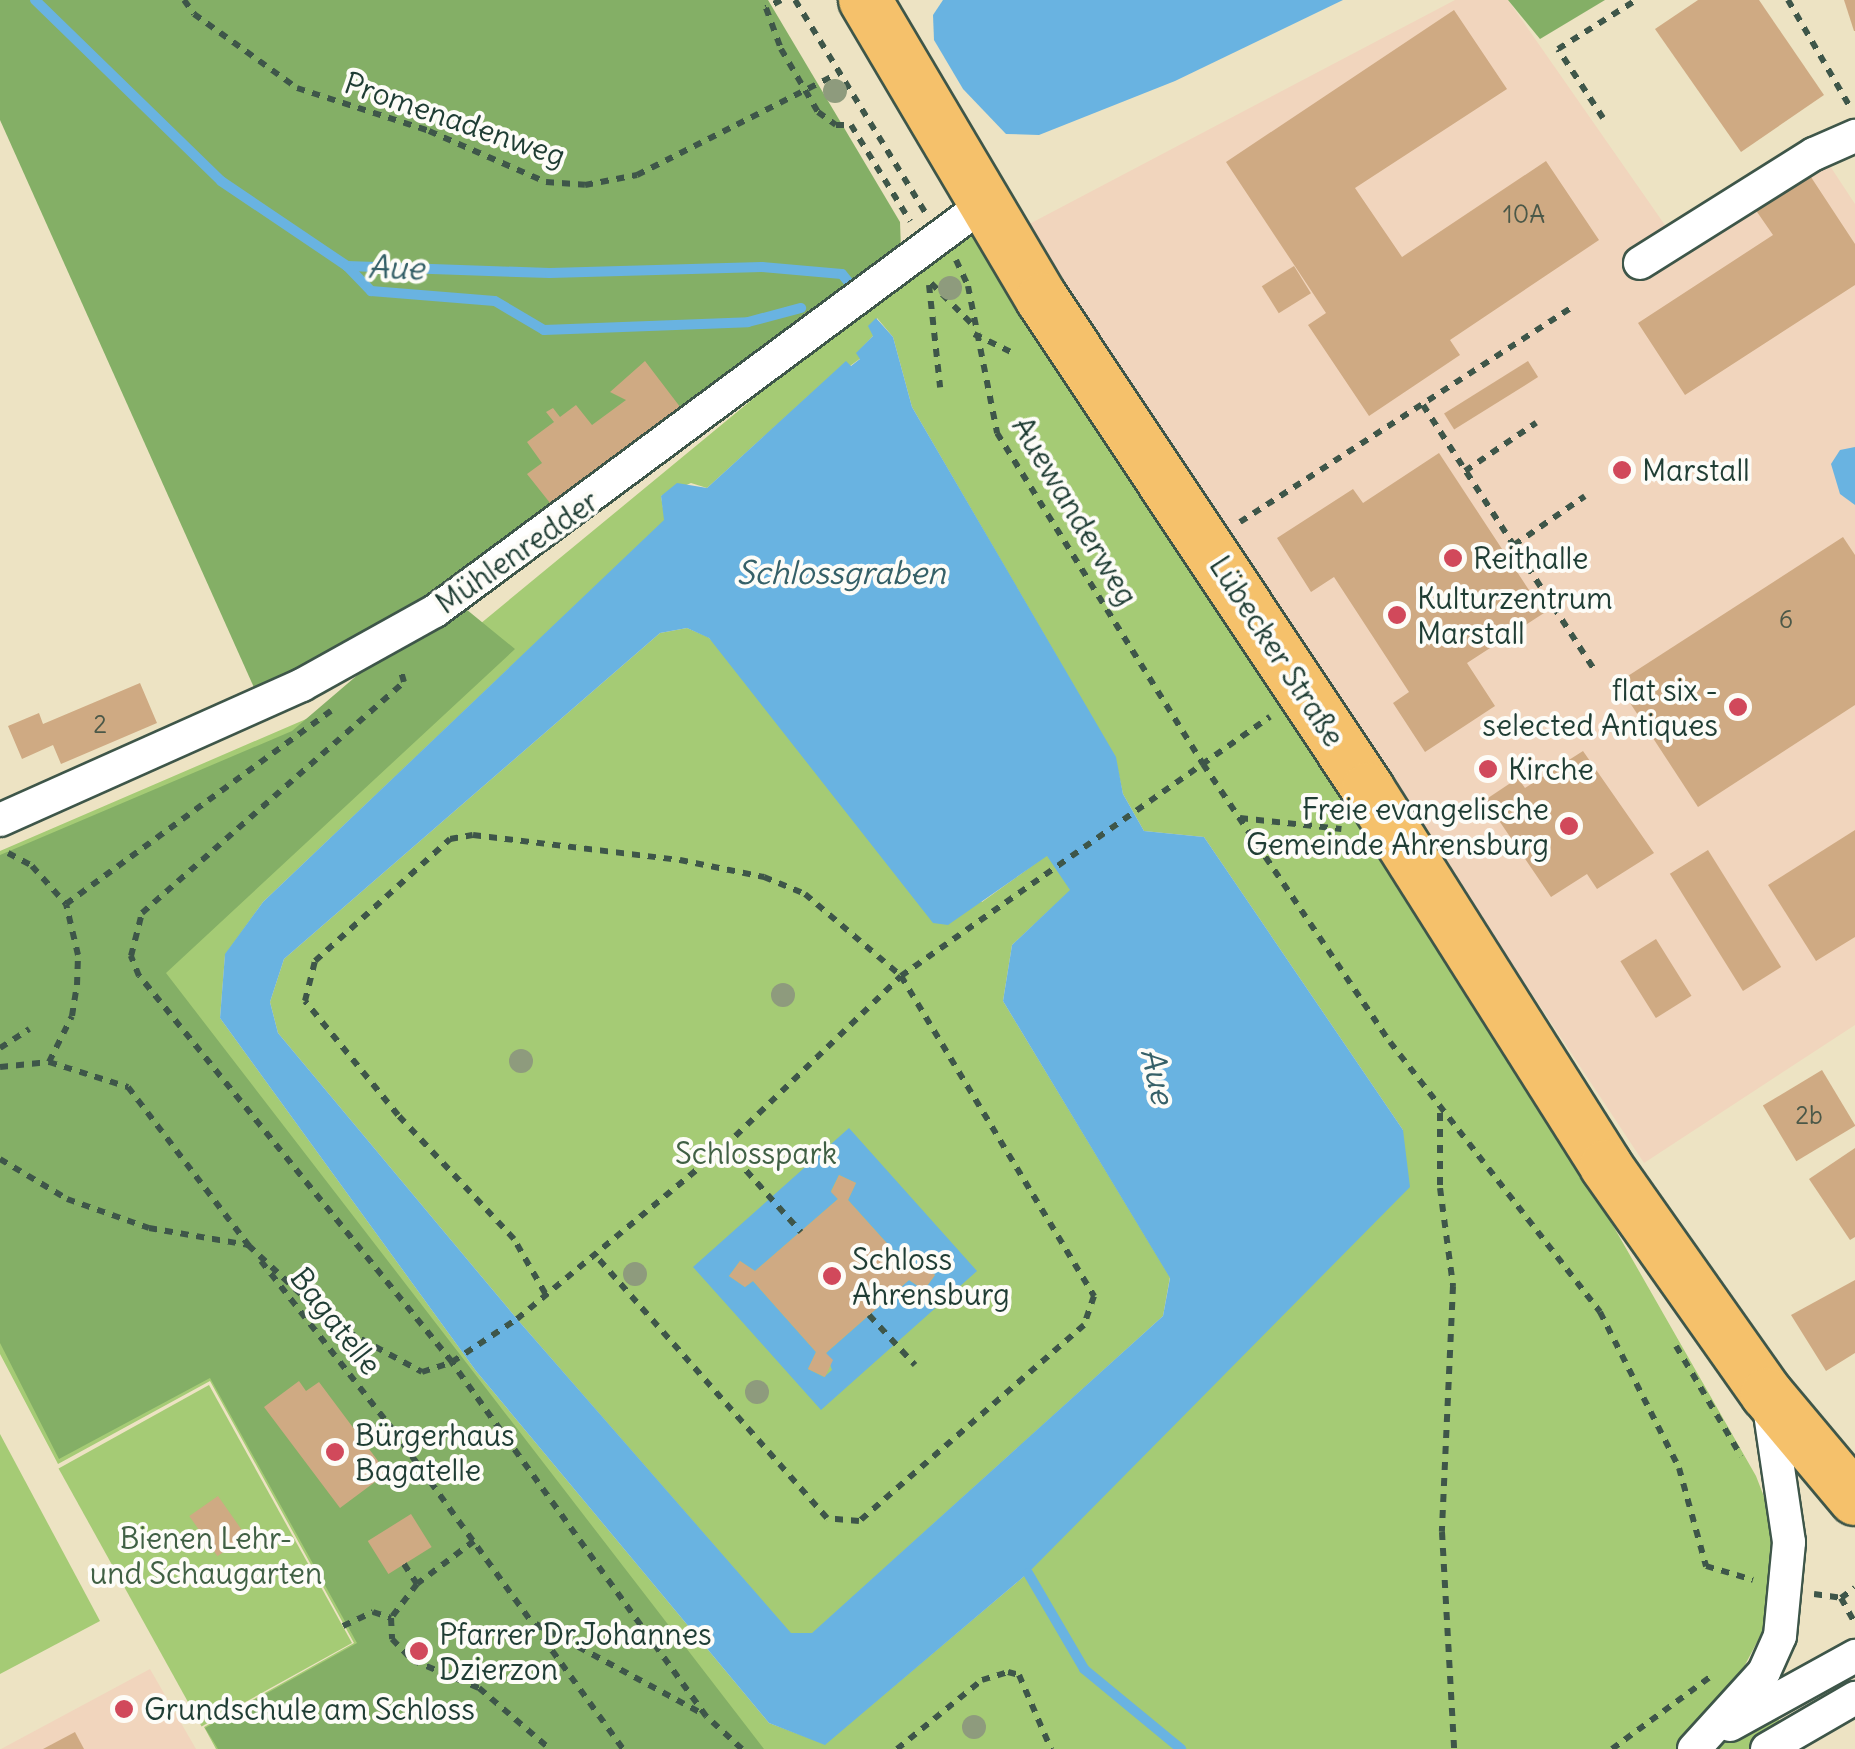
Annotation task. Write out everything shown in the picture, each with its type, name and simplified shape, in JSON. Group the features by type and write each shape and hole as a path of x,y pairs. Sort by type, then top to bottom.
{"main road":[{"name":"Lübecker Straße","path":"865,0 984,204 1606,1166 1767,1394 1855,1499"}],"street":[{"path":"1640,263 1814,154 1855,136"},
{"name":"Mühlenredder","path":"0,820 302,684 435,611 984,204"},
{"name":"Lübecker Straße","path":"1701,1743 1764,1672 1780,1636 1789,1542 1767,1394"},
{"name":"Lübecker Straße","path":"1701,1743 1855,1656"},
{"path":"1767,1749 1855,1698"}],"path":[{"name":"Promenadenweg","path":"184,0 194,14 296,88 429,131 546,182 586,185 638,175 838,73"},
{"path":"781,0 766,8 772,28 818,112 836,126 851,125 937,241"},
{"path":"794,0 937,241"},
{"path":"1603,118 1558,49 1636,0"},
{"path":"1788,0 1855,117"},
{"name":"Auewanderweg","path":"937,241 968,286 973,334 997,433 1204,764 1440,1113 1600,1312 1679,1468 1706,1566 1760,1582 1754,1600"},
{"path":"928,279 940,387"},
{"path":"1232,528 1571,308"},
{"path":"973,334 1015,354"},
{"path":"1422,405 1594,669"},
{"path":"1465,471 1536,423"},
{"path":"1514,544 1585,496"},
{"path":"383,674 398,662 404,682 142,913 131,956 139,976 452,1362 706,1716 742,1749"},
{"path":"66,904 336,706"},
{"path":"0,1159 67,1199 149,1228 248,1246 333,1324 422,1372 452,1362 517,1319 724,1147 901,976 958,941 1267,720"},
{"path":"546,1293 514,1238 398,1116 305,1001 315,960 427,856 450,840 473,836 764,877 805,894 901,976 1094,1296 1084,1325 859,1522 827,1518 596,1256"},
{"path":"0,853 32,866 66,904 78,955 72,1016 49,1062 0,1067"},
{"path":"0,1048 29,1029"},
{"name":"Bagatelle","path":"49,1062 128,1087 474,1541 624,1749"},
{"path":"1440,1113 1440,1188 1453,1286 1442,1532 1454,1749"},
{"path":"724,1147 801,1232"},
{"path":"870,1315 915,1366"},
{"path":"474,1541 417,1584 391,1618 392,1639 412,1660 479,1688 550,1749"},
{"path":"404,1564 417,1584"},
{"path":"1855,1588 1841,1598 1855,1622"},
{"path":"343,1626 373,1612 391,1618"},
{"path":"531,1622 706,1716"},
{"path":"1612,1749 1726,1664"},
{"path":"897,1749 982,1680 1008,1672 1020,1676 1051,1749"}],"shaded area":[{"path":"1455,0 1508,0 1667,228 1811,137 1855,204 1855,1025 1644,1163 1220,523 1016,231"},
{"name":"Grundschule am Schloss","path":"150,1669 196,1749 1,1749"}],"green space":[{"path":"0,0 768,0 900,222 901,250 559,515 373,634 256,692 0,120"},
{"path":"1508,0 1605,0 1540,39"},
{"path":"970,220 1418,909 1599,1201 1756,1476 1773,1520 1774,1567 1767,1623 1745,1665 1797,1749 216,1749 204,1727 354,1643 210,1381 58,1464 0,1354 0,851 429,666","holes":["877,318 893,337 912,407 1115,757 1123,794 1144,831 1204,837 1403,1130 1028,1573 825,1744 769,1723 476,1371 220,1018 225,955 263,902 665,520 661,496 691,483 707,488 846,362 850,366 861,358 857,353 873,336"]},
{"path":"450,596 515,649 166,973 764,1749 218,1749 205,1728 357,1643 210,1378 59,1459 0,1343 0,855 292,731"},
{"name":"Schlosspark","path":"687,628 708,637 982,902 1047,855 1071,890 1012,945 1003,1001 1170,1277 1163,1316 813,1633 791,1634 517,1319 278,1033 270,1002 284,959 660,633"},
{"name":"Bienen Lehr- und Schaugarten","path":"209,1385 352,1643 202,1726 59,1468"},
{"path":"0,1434 100,1621 0,1674"}],"water":[{"path":"943,0 1343,0 1175,81 1039,135 1006,134 963,89 934,40 933,15"},
{"name":"Schlossgraben","path":"876,318 893,337 912,407 1116,757 1123,794 1144,831 1204,837 1403,1130 1410,1187 1028,1573 825,1745 769,1723 476,1371 220,1018 225,954 263,902 664,520 661,496 677,483 707,488 846,361 851,366 860,359 856,353 873,336 868,326","holes":["687,628 709,638 933,923 948,925 1047,856 1070,890 1012,945 1003,1001 1170,1278 1163,1316 812,1633 791,1633 517,1319 278,1033 270,1002 284,959 660,633"]},
{"path":"1855,447 1855,505 1840,494 1831,464 1840,450"},
{"path":"849,1128 977,1271 821,1410 693,1267","holes":["839,1175 856,1183 848,1200 911,1270 919,1264 935,1275 924,1290 909,1280 826,1353 832,1370 824,1377 808,1369 816,1352 753,1281 745,1287 729,1276 740,1261 755,1271 838,1199 831,1191"]}],"building":[{"path":"1698,0 1759,0 1824,95 1741,152 1655,29"},
{"path":"1844,0 1855,0 1855,31 1854,31"},
{"path":"1454,10 1507,89 1355,188 1402,257 1546,161 1599,240 1450,340 1460,355 1369,416 1308,325 1326,313 1226,162"},
{"path":"1809,174 1855,244 1855,285 1685,395 1638,323 1773,235 1755,209"},
{"path":"1294,266 1311,293 1279,313 1262,286"},
{"path":"645,361 687,416 558,513 527,474 542,463 527,442 554,422 546,412 553,408 560,417 576,405 592,425 626,400 610,392"},
{"path":"1528,361 1538,377 1454,430 1444,413"},
{"path":"1439,453 1544,613 1467,663 1495,706 1425,752 1393,703 1409,692 1334,577 1311,592 1277,538 1353,489 1363,503"},
{"path":"1843,537 1855,555 1855,705 1698,807 1617,683"},
{"path":"140,683 157,723 61,764 53,745 22,759 8,726 39,713 43,724"},
{"name":"Freie evangelische Gemeinde Ahrensburg","path":"1583,751 1654,853 1597,889 1587,874 1551,897 1485,800 1518,778 1525,788"},
{"path":"1855,830 1855,937 1816,961 1768,885"},
{"path":"1708,850 1781,967 1743,991 1670,874"},
{"path":"1656,939 1692,996 1656,1018 1620,961"},
{"path":"1822,1070 1855,1126 1796,1161 1763,1106"},
{"path":"1855,1148 1855,1237 1850,1240 1809,1179"},
{"name":"Schloss Ahrensburg","path":"839,1175 856,1183 848,1200 911,1270 919,1264 935,1275 924,1290 909,1280 826,1353 833,1360 825,1377 808,1369 816,1352 753,1281 745,1287 729,1276 740,1261 755,1271 838,1199 831,1192"},
{"path":"1855,1280 1855,1353 1826,1371 1791,1315"},
{"name":"Bürgerhaus Bagatelle","path":"299,1381 306,1391 319,1382 387,1473 340,1508 264,1407"},
{"path":"218,1496 246,1536 217,1556 189,1516"},
{"path":"411,1514 432,1547 388,1574 368,1541"},
{"path":"75,1732 84,1749 43,1749"}],"waterway":[{"name":"Aue","path":"35,0 221,181 347,266 550,273 762,267 842,274 851,285"},
{"path":"347,266 371,291 495,301 544,330 748,322 801,308"},
{"name":"Aue","path":"1028,1573 1084,1669 1181,1749"}],"place":[{"name":"Marstall","path":"1622,470"},
{"name":"Reithalle","path":"1453,558"},
{"name":"Kulturzentrum Marstall","path":"1397,615"},
{"name":"flat six - selected Antiques","path":"1738,707"},
{"name":"Kirche","path":"1488,769"},
{"name":"Freie evangelische Gemeinde Ahrensburg","path":"1569,826"},
{"name":"Schloss Ahrensburg","path":"832,1276"},
{"name":"Bürgerhaus Bagatelle","path":"335,1452"},
{"name":"Pfarrer Dr.Johannes Dzierzon","path":"419,1651"},
{"name":"Grundschule am Schloss","path":"124,1709"}]}
